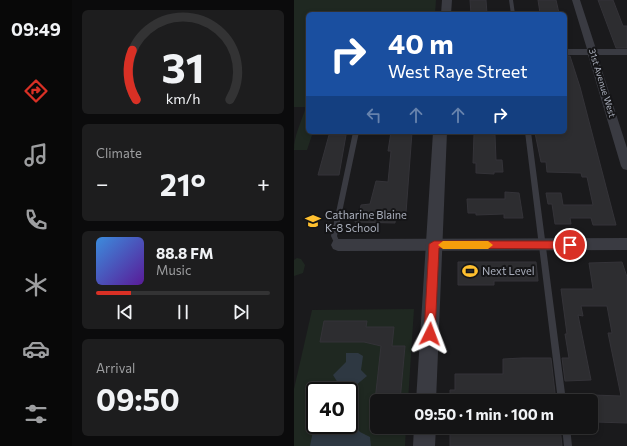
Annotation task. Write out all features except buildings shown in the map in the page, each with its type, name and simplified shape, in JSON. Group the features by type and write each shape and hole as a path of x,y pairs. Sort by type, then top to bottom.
{"street":[{"path":"446,12 447,0"},
{"name":"31st Avenue West","path":"576,0 627,166"},
{"path":"567,52 627,52"},
{"path":"426,394 440,134"},
{"path":"338,245 627,244"},
{"path":"424,446 425,434"}],"lane":[{"path":"511,0 513,12"},
{"path":"338,245 334,236 356,134"},
{"path":"528,134 561,394"},
{"path":"567,434 568,446"}],"shaded area":[{"path":"294,0 436,0 435,12 306,12 306,107 294,107"},
{"path":"306,107 306,134 312,134 307,150 294,150 296,134"},
{"path":"297,258 301,259 305,265 303,273 294,276 294,260"},
{"path":"414,309 408,394 370,394 370,434 406,434 405,446 294,446 294,389 312,310"},
{"path":"346,353 358,353 363,356 361,370 367,376 358,384 358,382 350,381 337,382 333,375 346,362"},
{"path":"358,430 370,437 371,446 310,446 312,434 358,434"}],"slow traffic":[{"path":"443,245 488,245"}],"place":[{"name":"Catharine Blaine K-8 School","path":"313,221"},
{"name":"Next Level","path":"470,271"}],"route":[{"path":"430,334 434,244 570,245"}]}
